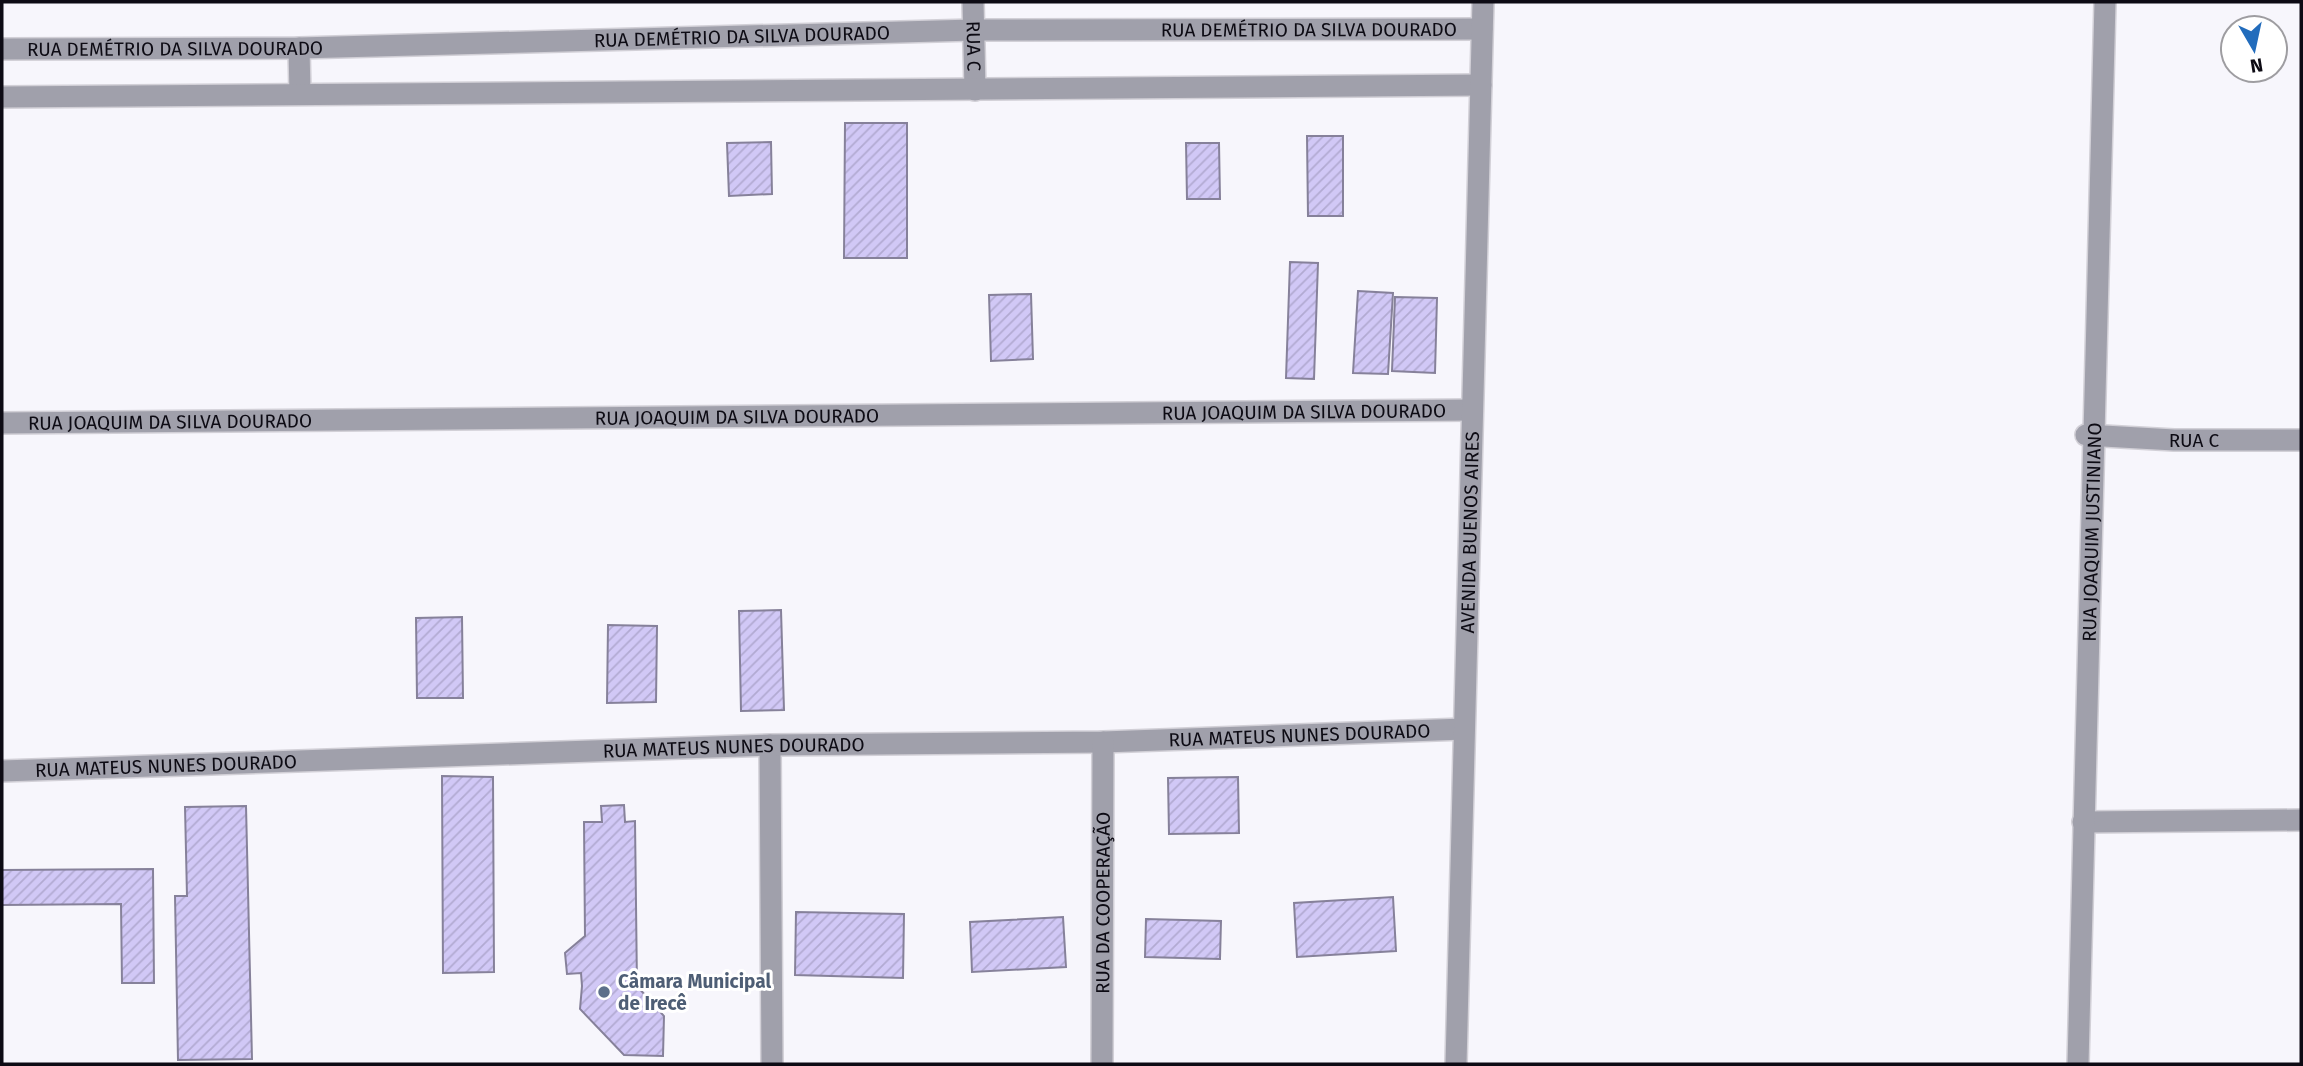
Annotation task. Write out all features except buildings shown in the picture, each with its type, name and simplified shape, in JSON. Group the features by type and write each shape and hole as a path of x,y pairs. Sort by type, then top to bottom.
{"street":[{"name":"RUA C","path":"973,2 975,90"},
{"name":"AVENIDA BUENOS AIRES","path":"1456,1064 1483,2"},
{"name":"RUA JOAQUIM JUSTINIANO","path":"2078,1064 2089,435 2105,2"},
{"name":"RUA DEMÉTRIO DA SILVA DOURADO","path":"2,49 299,48 974,30 1482,29"},
{"path":"299,48 300,94"},
{"path":"2,97 1482,85"},
{"name":"RUA JOAQUIM DA SILVA DOURADO","path":"2,423 1472,411"},
{"name":"RUA C","path":"2089,435 2188,440 2301,440"},
{"name":"RUA MATEUS NUNES DOURADO","path":"2,771 770,745 1103,742 1464,729"},
{"name":"RUA DA COOPERAÇÃO","path":"1102,1064 1103,742"},
{"path":"770,745 772,1064"},
{"path":"2083,822 2301,820"}],"place":[{"name":"Câmara Municipal de Irecê","path":"604,992"}]}
